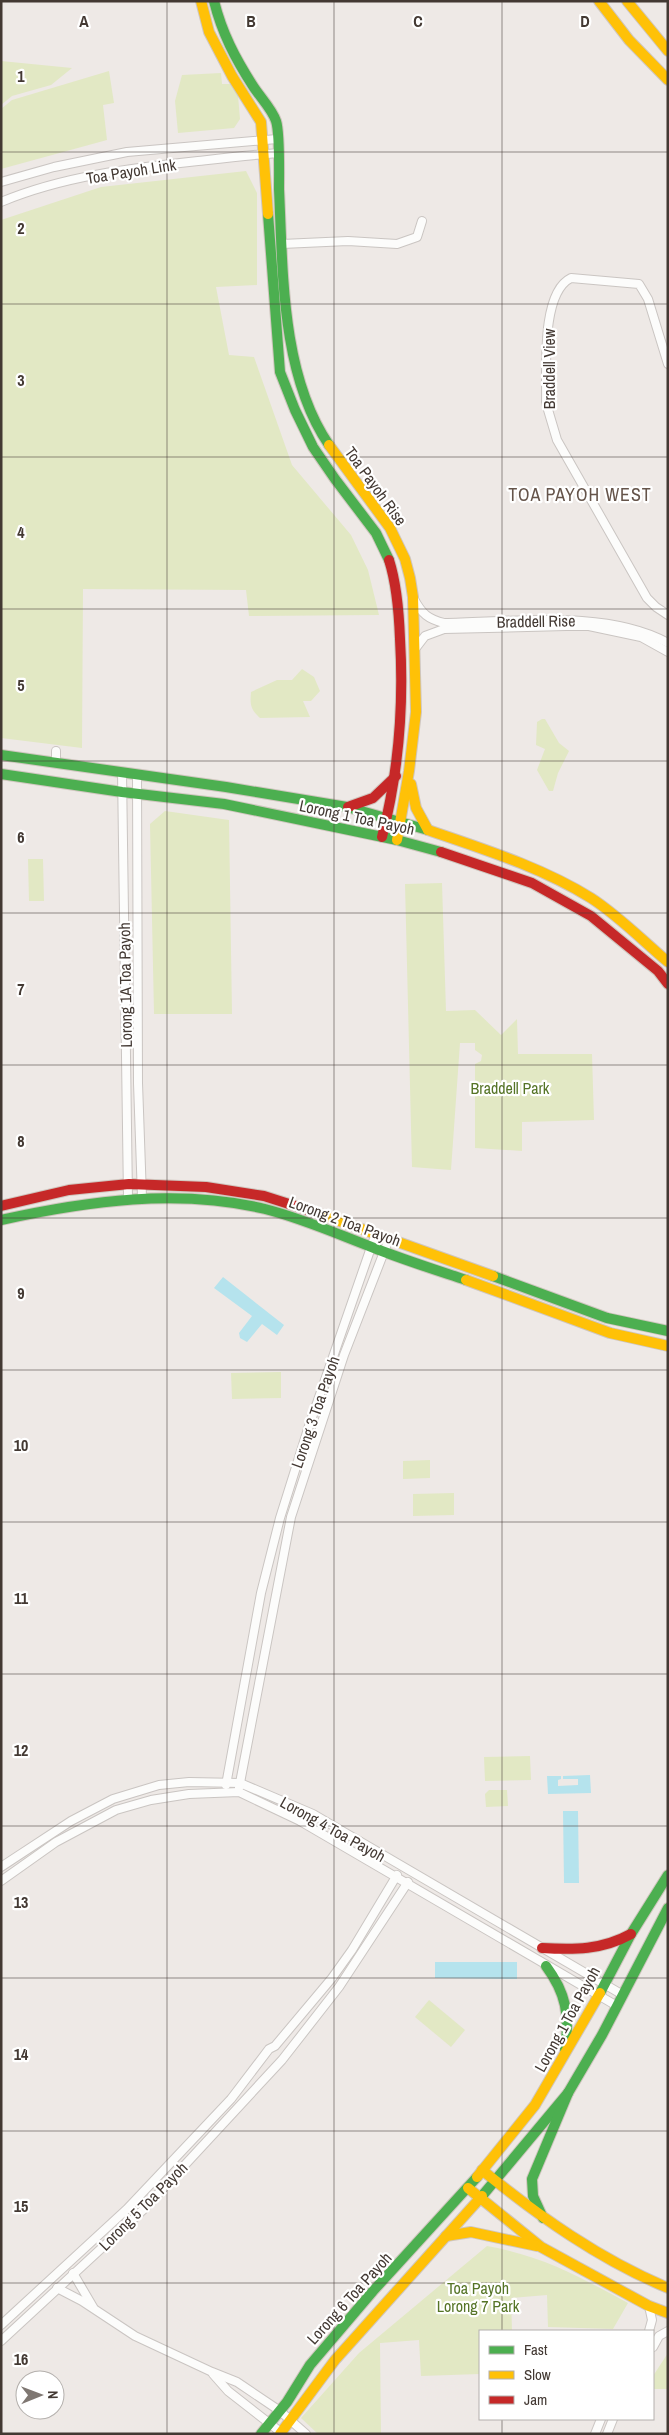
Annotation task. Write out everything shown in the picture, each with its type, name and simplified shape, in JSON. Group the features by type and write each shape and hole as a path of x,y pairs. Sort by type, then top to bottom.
{"main road":[{"name":"Toa Payoh Rise","path":"201,1 209,32 232,76 261,122 280,372 290,400 328,470 368,519 382,543 395,580 399,604 403,672 401,741 388,817 382,837"},
{"name":"Toa Payoh Rise","path":"214,1 220,26 232,54 276,121 282,244 290,338 296,373 304,397 319,431 334,454 390,528 404,559 414,597 416,712 409,771 397,840"},
{"path":"600,1 629,40 668,80"},
{"path":"627,1 668,51"},
{"path":"267,213 274,210 281,212"},
{"name":"Lorong 1 Toa Payoh","path":"1,754 347,807 401,821 498,855 560,881 592,899 668,962"},
{"path":"409,771 414,802 421,820 428,830"},
{"name":"Lorong 1 Toa Payoh","path":"1,774 135,794 224,804 397,840 509,874 550,892 591,916 618,936 658,971 668,984"},
{"path":"347,807 374,798 396,776"},
{"name":"Lorong 2 Toa Payoh","path":"1,1206 69,1190 129,1184 206,1187 264,1196 332,1216 607,1318 668,1331"},
{"name":"Lorong 2 Toa Payoh","path":"1,1220 54,1208 142,1197 174,1198 262,1209 290,1216 384,1252 555,1311 592,1327 641,1341 668,1346"},
{"name":"Lorong 1 Toa Payoh","path":"482,2170 535,2105 598,1996 631,1934 668,1876"},
{"path":"544,2219 533,2196 532,2179 538,2159 568,2093 617,2006 668,1908"},
{"path":"542,1948 596,1949 615,1944 631,1934"},
{"path":"546,1966 560,1986 565,2005 567,2038 563,2058"},
{"path":"495,2181 568,2093"},
{"path":"482,2170 544,2219 630,2270 668,2288"},
{"name":"Lorong 6 Toa Payoh","path":"261,2434 280,2411 310,2365 373,2291 468,2188 482,2170"},
{"name":"Lorong 6 Toa Payoh","path":"281,2433 335,2360 495,2181"},
{"path":"468,2188 541,2247 649,2306 668,2313"},
{"path":"446,2236 471,2232 541,2247"},
{"path":"310,2365 322,2368 335,2360"}],"street":[{"path":"263,140 277,139"},
{"name":"Toa Payoh Link","path":"1,182 54,167 127,152 263,140"},
{"path":"264,154 278,153"},
{"name":"Toa Payoh Link","path":"1,202 24,192 93,175 152,166 264,154"},
{"path":"282,244 348,241 397,244 417,237 422,221"},
{"name":"Braddell View","path":"668,364 648,299 639,284 572,278 563,285 552,304 548,322 546,403 548,414 557,440 648,598 656,607 668,615"},
{"name":"Braddell Rise","path":"414,597 425,615 431,620 444,623 588,620 641,637 668,652"},
{"name":"Braddell Rise","path":"414,650 425,636 444,629 604,626 649,633 668,643"},
{"path":"56,751 56,762"},
{"name":"Lorong 1A Toa Payoh","path":"122,772 128,1198"},
{"name":"Lorong 1A Toa Payoh","path":"136,774 138,1089 142,1197"},
{"path":"127,1089 138,1089"},
{"name":"Lorong 3 Toa Payoh","path":"226,1791 226,1782 248,1677 261,1593 280,1518 376,1233"},
{"name":"Lorong 3 Toa Payoh","path":"239,1792 291,1518 344,1355 390,1239"},
{"path":"261,1593 276,1597"},
{"name":"Lorong 4 Toa Payoh","path":"1,1867 71,1821 113,1799 160,1785 188,1782 240,1783 313,1814 413,1874 623,1994"},
{"name":"Lorong 4 Toa Payoh","path":"1,1881 56,1842 116,1810 151,1800 226,1791 239,1792 300,1821 617,2006"},
{"name":"Lorong 5 Toa Payoh","path":"1,2325 126,2209 230,2099 269,2049 275,2046 332,1978 352,1950 402,1867"},
{"name":"Lorong 5 Toa Payoh","path":"1,2342 144,2209 277,2063 283,2059 284,2055 339,1987 413,1874"},
{"path":"275,2046 281,2048 284,2055"},
{"path":"267,2054 270,2061 277,2063"},
{"path":"73,2273 96,2310"},
{"path":"57,2288 136,2336 237,2382 280,2411 306,2434"},
{"path":"649,2306 652,2320 649,2330"},
{"path":"654,2345 659,2336 668,2331"},
{"path":"212,2372 228,2391 270,2422 281,2433"},
{"path":"595,2434 601,2420"},
{"path":"607,2434 613,2420"}],"green space":[{"path":"1,61 72,68 51,85 12,96 1,105"},
{"path":"109,71 114,103 103,105 107,140 1,169 1,109 12,100"},
{"path":"221,73 222,84 237,84 240,119 234,128 178,133 175,101 182,75"},
{"path":"246,171 257,193 257,285 216,287 229,355 254,357 292,465 351,535 368,570 379,615 249,616 246,590 83,589 82,748 1,738 1,220 101,187"},
{"path":"302,669 314,677 320,691 311,701 303,701 310,717 260,718 251,706 251,692 277,680 292,680"},
{"path":"545,719 559,743 569,751 558,773 553,791 549,791 537,770 545,749 536,745 537,722"},
{"path":"165,811 229,820 232,1014 154,1014 150,824"},
{"path":"28,859 43,859 44,901 29,901"},
{"name":"Braddell Park","path":"442,883 446,1011 475,1010 501,1035 517,1019 518,1054 592,1054 594,1120 522,1122 522,1151 475,1148 475,1064 481,1061 482,1055 475,1050 475,1043 460,1043 451,1170 412,1167 405,884"},
{"path":"281,1372 281,1398 232,1399 231,1373"},
{"path":"430,1460 430,1478 403,1479 403,1461"},
{"path":"454,1493 454,1515 413,1516 413,1494"},
{"path":"530,1756 531,1780 485,1781 484,1757"},
{"path":"489,1790 507,1790 508,1806 486,1807 485,1794"},
{"path":"429,2000 465,2030 451,2047 415,2017"},
{"name":"Toa Payoh Lorong 7 Park","path":"487,2246 543,2261 628,2303 613,2329 548,2327 547,2295 511,2298 512,2330 479,2330 479,2374 421,2376 419,2340 380,2343 381,2434 318,2434 301,2418 359,2353"},
{"path":"668,2353 668,2389 654,2389 654,2374"}],"water":[{"path":"223,1277 284,1325 277,1335 262,1324 247,1342 240,1338 239,1333 252,1316 214,1288"},
{"path":"590,1775 591,1793 548,1794 547,1776 561,1776 561,1779 558,1780 558,1786 578,1785 578,1779 563,1779 563,1776"},
{"path":"563,1811 578,1811 579,1883 564,1883"},
{"path":"435,1962 517,1962 517,1979 435,1978"}],"traffic: fast":[{"path":"214,1 225,35 235,55 276,121 279,144 279,189 284,288 293,355 313,417 329,445"},
{"path":"268,214 280,372 295,410 313,447 376,533 389,560"},
{"path":"1,755 226,787 347,807 428,830"},
{"path":"1,774 122,792 224,804 397,840 441,852"},
{"path":"1,1220 66,1207 133,1200 166,1198 232,1203 265,1209 292,1217 466,1280"},
{"path":"493,1276 607,1318 668,1331"},
{"path":"600,1993 631,1934 668,1875"},
{"path":"482,2196 568,2093 602,2035 668,1908"},
{"path":"546,1966 558,1986 565,2005 567,2025 565,2049"},
{"path":"543,2218 533,2196 532,2179 568,2093"},
{"path":"261,2434 287,2402 310,2365 373,2291 477,2177"}],"traffic: slow":[{"path":"201,1 209,32 232,76 261,122 268,214"},
{"path":"599,1 629,40 668,80"},
{"path":"627,1 668,51"},
{"path":"329,445 390,528 405,559 410,578 413,597 416,712 409,771 397,840"},
{"path":"411,784 416,808 428,830"},
{"path":"428,830 532,868 572,887 611,913 668,962"},
{"path":"314,1212 493,1276"},
{"path":"466,1280 610,1333 668,1346"},
{"path":"477,2177 535,2105 600,1993"},
{"path":"482,2170 571,2236 618,2264 668,2288"},
{"path":"468,2188 541,2247 649,2306 668,2313"},
{"path":"280,2434 335,2360 482,2196"},
{"path":"446,2236 471,2232 537,2246"}],"traffic: jam":[{"path":"382,837 393,788 401,714 398,609 396,589 389,560"},
{"path":"348,807 373,798 396,776"},
{"path":"441,852 532,883 591,916 658,971 668,984"},
{"path":"1,1206 69,1190 129,1184 206,1187 264,1196 314,1212"},
{"path":"542,1948 588,1948 609,1943 631,1934"}],"district":[{"name":"TOA PAYOH WEST","path":"580,494"}]}
